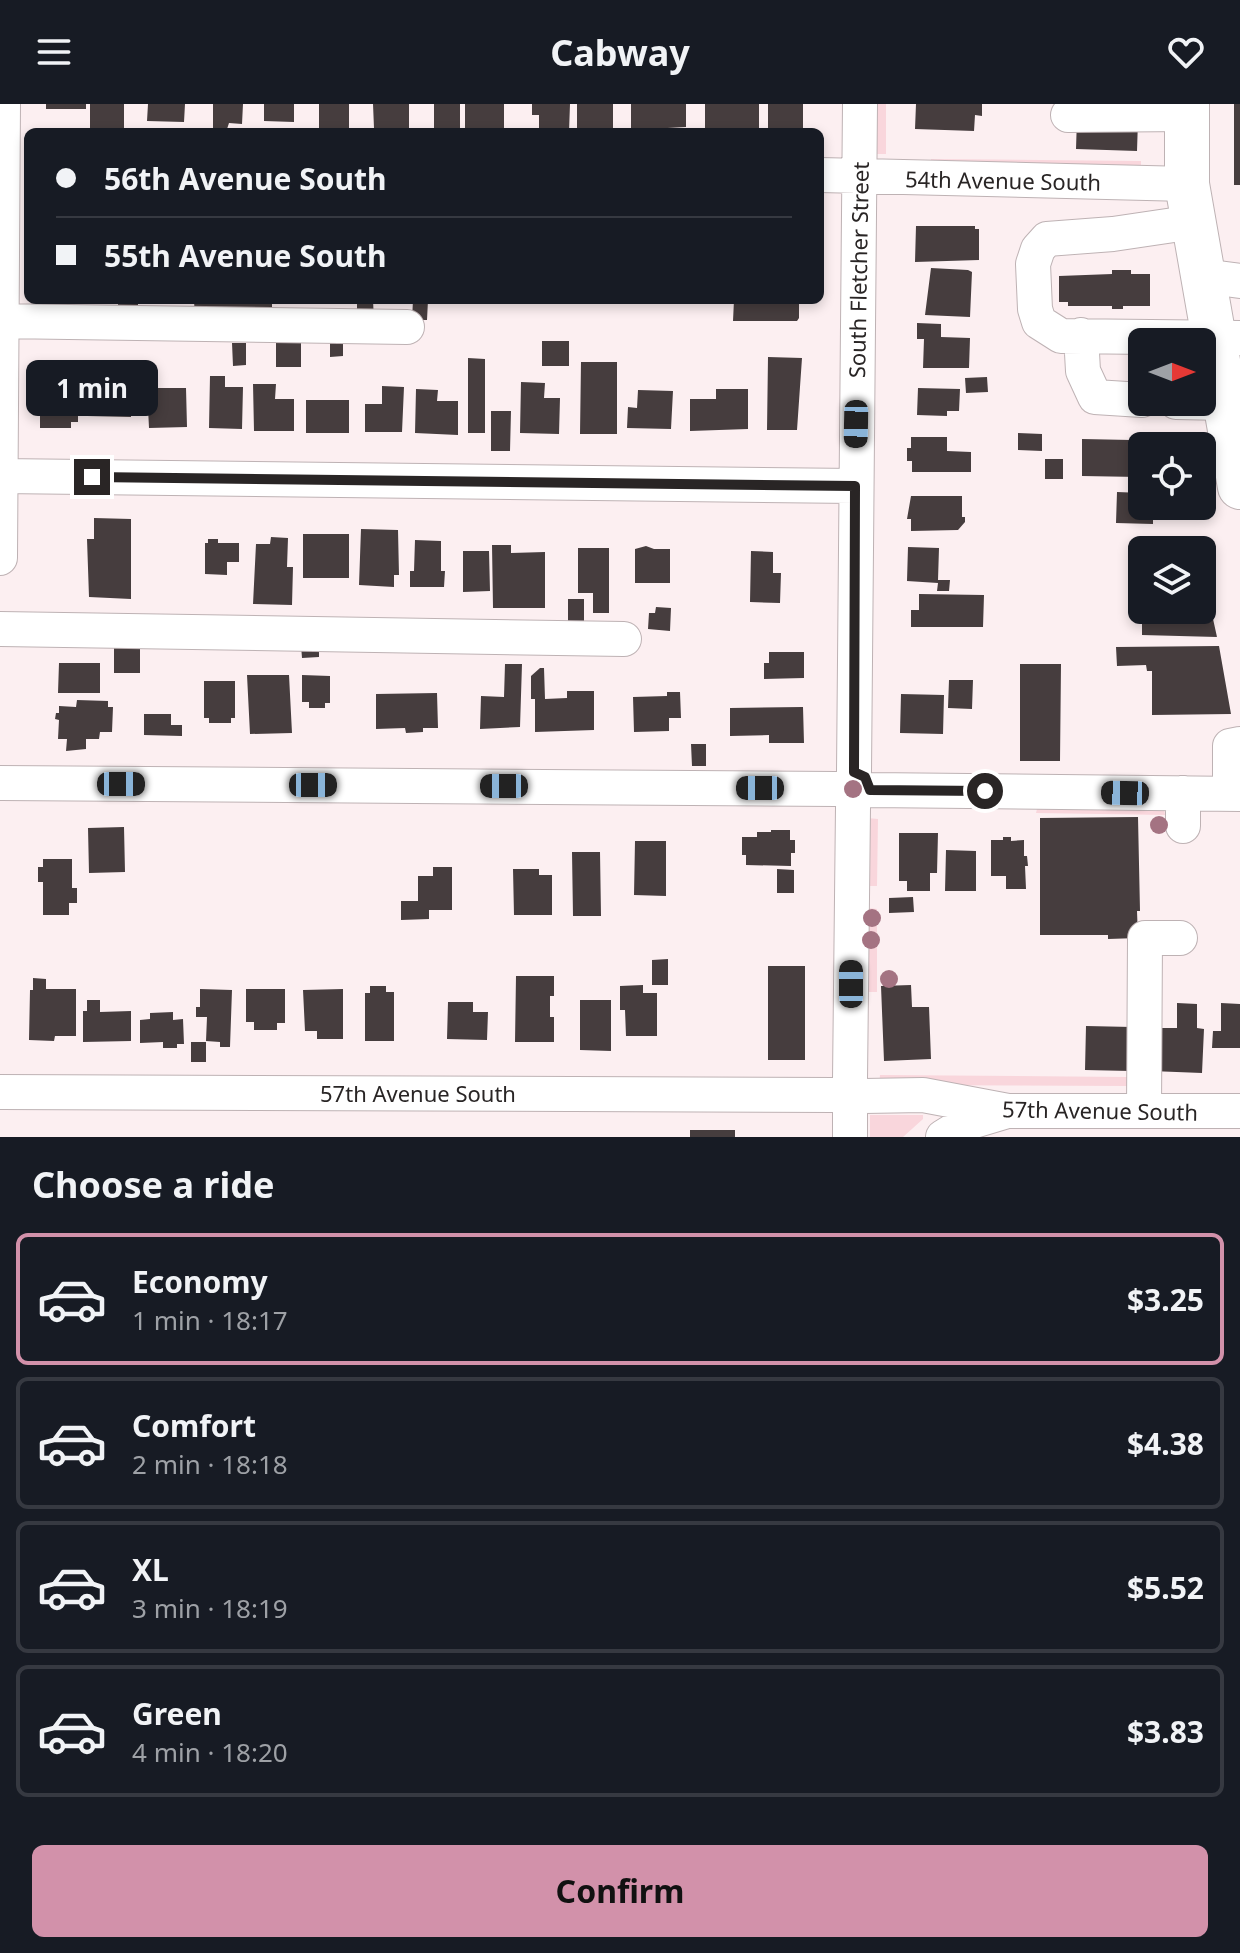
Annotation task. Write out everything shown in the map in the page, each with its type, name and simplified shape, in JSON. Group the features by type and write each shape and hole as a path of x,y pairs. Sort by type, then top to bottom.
{"main road":[{"path":"1187,109 1190,203 1222,279 1240,487"}],"street":[{"path":"0,558 1,321 15,171 3,104"},
{"name":"South Fletcher Street","path":"850,1103 860,104"},
{"path":"1068,115 1187,109"},
{"name":"54th Avenue South","path":"824,175 1138,183 1190,203"},
{"path":"1113,234 1138,183"},
{"path":"1128,336 1061,336 1039,322 1035,309 1033,264 1038,249 1047,239 1113,234 1190,203"},
{"path":"1074,237 1060,248 1049,266 1048,302 1051,309 1059,316 1067,317 1132,318 1144,328"},
{"path":"1,321 407,327"},
{"path":"1081,335 1083,371 1095,397 1128,399"},
{"path":"1,476 855,486"},
{"path":"0,629 624,639"},
{"path":"0,783 853,789 1183,810 1235,794 1230,746 1240,744"},
{"path":"1144,1111 1145,938 1180,938"},
{"name":"57th Avenue South","path":"0,1092 850,1103 923,1095 1008,1111 1230,1110"},
{"path":"943,1137 964,1124 1008,1111"}],"shaded area":[{"path":"873,104 886,104 886,154 876,154"},
{"path":"931,159 1141,161 1141,167 931,166"},
{"path":"1037,809 1164,809 1165,815 1036,813"},
{"path":"867,818 878,819 877,886 866,886"},
{"path":"868,908 877,909 877,992 865,992"},
{"path":"880,1075 1127,1077 1127,1086 879,1085"},
{"path":"870,1115 923,1115 923,1119 903,1137 870,1137"}],"building":[{"path":"46,104 86,104 86,109 46,109"},
{"path":"90,104 124,104 124,128 90,128"},
{"path":"148,104 185,104 184,122 147,121"},
{"path":"213,104 243,104 242,124 229,123 227,128 213,128"},
{"path":"264,104 294,104 294,122 264,121"},
{"path":"319,104 349,104 349,128 319,128"},
{"path":"373,104 409,104 409,128 374,128"},
{"path":"434,104 460,104 460,128 434,128"},
{"path":"465,104 504,104 504,128 465,128"},
{"path":"532,104 570,104 569,128 539,128 539,115 532,115"},
{"path":"577,104 613,104 613,128 577,128"},
{"path":"631,104 686,104 686,127 631,128"},
{"path":"705,104 759,104 759,128 705,128"},
{"path":"768,104 803,104 803,128 768,128"},
{"path":"916,104 982,104 982,116 975,115 974,131 915,129"},
{"path":"1234,104 1240,104 1240,185 1234,185"},
{"path":"1077,118 1138,120 1137,151 1076,149"},
{"path":"916,226 975,226 979,229 979,260 915,262"},
{"path":"931,268 972,272 970,317 925,315"},
{"path":"1112,270 1150,274 1150,306 1112,309 1112,306 1068,306 1068,302 1059,302 1059,276 1112,274"},
{"path":"118,304 138,304 138,315 118,315"},
{"path":"194,304 272,304 272,318 195,319"},
{"path":"357,304 373,304 374,321 357,321"},
{"path":"413,304 428,304 427,320 412,320"},
{"path":"734,304 799,304 797,321 733,321"},
{"path":"917,323 941,324 941,337 970,338 969,368 923,368 924,339 917,339"},
{"path":"330,339 343,339 343,356 330,357"},
{"path":"276,341 301,341 301,367 276,367"},
{"path":"542,341 569,341 569,366 542,366"},
{"path":"232,343 246,343 246,365 233,366"},
{"path":"768,357 802,358 797,430 767,430"},
{"path":"468,358 485,359 485,433 468,433"},
{"path":"126,362 140,362 140,385 126,385"},
{"path":"581,362 617,362 617,434 580,434"},
{"path":"210,376 225,376 225,387 243,387 242,429 209,428"},
{"path":"987,377 988,392 966,393 965,378"},
{"path":"521,382 545,383 544,398 560,398 559,434 520,433"},
{"path":"40,383 78,383 78,422 71,422 71,428 40,428"},
{"path":"253,384 276,384 275,399 294,399 294,431 254,431"},
{"path":"382,386 404,387 402,432 365,432 365,404 382,404"},
{"path":"131,387 131,417 87,416 87,388"},
{"path":"147,388 186,388 187,427 149,428"},
{"path":"918,388 960,389 959,411 947,411 947,416 917,415"},
{"path":"416,389 438,390 437,401 458,401 458,435 415,433"},
{"path":"716,389 748,389 748,429 690,431 690,399 716,399"},
{"path":"638,390 673,391 671,429 627,428 628,407 637,408"},
{"path":"306,400 349,400 349,433 306,433"},
{"path":"491,411 511,411 510,451 491,451"},
{"path":"1018,433 1042,434 1042,451 1018,450"},
{"path":"911,437 947,437 947,451 971,452 971,472 912,472 912,461 907,461"},
{"path":"1082,439 1128,440 1128,477 1082,476"},
{"path":"1045,459 1063,459 1063,479 1045,479"},
{"path":"1117,492 1128,492 1128,520 1153,520 1153,524 1116,523"},
{"path":"911,496 962,496 962,517 965,517 965,522 958,530 911,531 911,519 907,519"},
{"path":"94,518 131,519 131,599 89,597 87,539 94,539"},
{"path":"361,529 398,530 399,575 394,575 394,587 359,585"},
{"path":"303,534 349,534 349,578 303,578"},
{"path":"271,537 288,538 287,567 293,567 292,605 253,604 256,544 270,544"},
{"path":"208,539 218,539 218,543 239,543 239,562 227,562 227,575 205,574 205,543"},
{"path":"415,540 441,541 444,587 410,587"},
{"path":"492,545 511,545 511,553 545,552 545,608 493,608"},
{"path":"646,546 670,549 670,583 635,583 635,549"},
{"path":"908,547 939,548 938,580 950,580 949,591 937,591 938,583 907,581"},
{"path":"578,548 609,548 609,613 593,613 593,593 578,593"},
{"path":"463,551 489,551 490,591 463,592"},
{"path":"751,551 773,552 773,573 781,573 780,603 750,602"},
{"path":"919,594 984,595 983,627 911,627 911,610 919,610"},
{"path":"568,599 584,599 584,621 568,621"},
{"path":"656,607 671,608 670,631 648,629 649,613 655,613"},
{"path":"1142,624 1214,624 1217,637 1142,635"},
{"path":"114,645 140,646 140,673 114,673"},
{"path":"301,645 319,645 319,657 302,658"},
{"path":"1219,646 1231,714 1152,715 1152,671 1147,671 1146,665 1117,666 1116,647"},
{"path":"769,652 804,652 804,678 764,679 764,663 769,663"},
{"path":"59,663 100,663 100,693 58,693"},
{"path":"505,664 522,664 520,727 480,729 481,696 504,697"},
{"path":"1020,664 1061,664 1060,761 1020,761"},
{"path":"544,668 545,699 567,698 567,691 594,691 594,730 535,732 531,676"},
{"path":"247,675 289,675 292,733 250,734"},
{"path":"302,675 330,676 330,703 325,703 325,708 309,708 309,702 302,702"},
{"path":"949,680 973,680 972,709 948,708"},
{"path":"204,681 235,681 235,718 231,718 231,723 209,723 209,718 204,718"},
{"path":"667,692 680,692 681,718 669,718 669,731 634,732 633,697 667,696"},
{"path":"437,693 438,728 406,733 405,728 376,729 376,694"},
{"path":"901,694 944,695 943,734 900,733"},
{"path":"77,700 108,701 108,707 113,707 112,732 100,732 99,739 86,739 86,749 66,751 67,739 58,739 59,720 55,719 56,713 59,713 59,706 76,707"},
{"path":"803,707 804,743 769,743 769,735 730,736 730,708"},
{"path":"144,714 171,714 171,725 182,725 182,736 144,735"},
{"path":"691,744 706,744 706,766 692,766"},
{"path":"1138,817 1138,938 1040,935 1040,818"},
{"path":"124,827 125,872 89,873 88,828"},
{"path":"790,830 790,840 795,840 791,866 746,865 746,855 742,855 742,837 757,837 757,832"},
{"path":"899,833 938,833 937,873 930,873 930,891 907,891 907,881 899,881"},
{"path":"1003,837 1011,837 1011,841 1024,840 1024,856 1027,856 1028,866 1025,866 1026,889 1006,889 1006,876 991,876 991,840 1003,840"},
{"path":"635,841 666,841 666,896 634,895"},
{"path":"946,850 976,851 976,891 945,891"},
{"path":"572,852 600,852 601,916 573,916"},
{"path":"43,859 72,859 72,888 77,888 77,903 69,903 69,915 43,915 43,882 38,882 38,867 43,867"},
{"path":"433,867 452,867 452,910 429,910 429,919 401,920 401,901 418,901 418,876 433,876"},
{"path":"513,869 539,869 539,875 552,875 552,915 514,915"},
{"path":"777,869 794,870 794,893 777,893"},
{"path":"913,897 914,912 889,913 889,898"},
{"path":"668,959 668,985 652,985 652,960"},
{"path":"768,966 805,966 805,1060 768,1060"},
{"path":"516,976 554,976 550,1017 554,1017 554,1042 515,1042"},
{"path":"33,978 46,979 46,989 76,989 76,1036 55,1036 54,1041 29,1040"},
{"path":"643,985 643,993 657,993 657,1036 626,1036 625,1010 620,1010 620,986"},
{"path":"911,985 912,1007 929,1007 931,1059 884,1061 881,986"},
{"path":"370,986 386,986 386,992 394,992 394,1041 365,1041 365,993 370,993"},
{"path":"200,989 232,990 230,1047 220,1047 220,1042 206,1041 207,1017 196,1017 196,1007 200,1007"},
{"path":"246,989 285,989 285,1023 277,1023 277,1030 254,1030 254,1022 246,1022"},
{"path":"343,989 343,1039 317,1039 317,1031 305,1031 303,990"},
{"path":"87,1000 100,1000 100,1012 131,1011 131,1041 83,1042 83,1011 87,1011"},
{"path":"580,1000 611,1000 611,1051 580,1050"},
{"path":"448,1002 473,1002 473,1012 488,1012 487,1040 447,1039"},
{"path":"1177,1003 1197,1004 1197,1028 1204,1029 1202,1073 1151,1071 1152,1028 1177,1028"},
{"path":"1221,1003 1240,1004 1240,1048 1212,1048 1213,1031 1221,1031"},
{"path":"173,1012 173,1020 183,1019 184,1044 177,1044 177,1048 163,1048 163,1042 140,1043 140,1020 150,1019 150,1013"},
{"path":"1086,1026 1132,1027 1131,1071 1085,1070"},
{"path":"191,1042 206,1042 206,1062 191,1062"},
{"path":"690,1130 735,1130 735,1137 690,1137"}],"route":[{"path":"92,477 855,486 854,772 869,781 870,790 985,791"}]}
